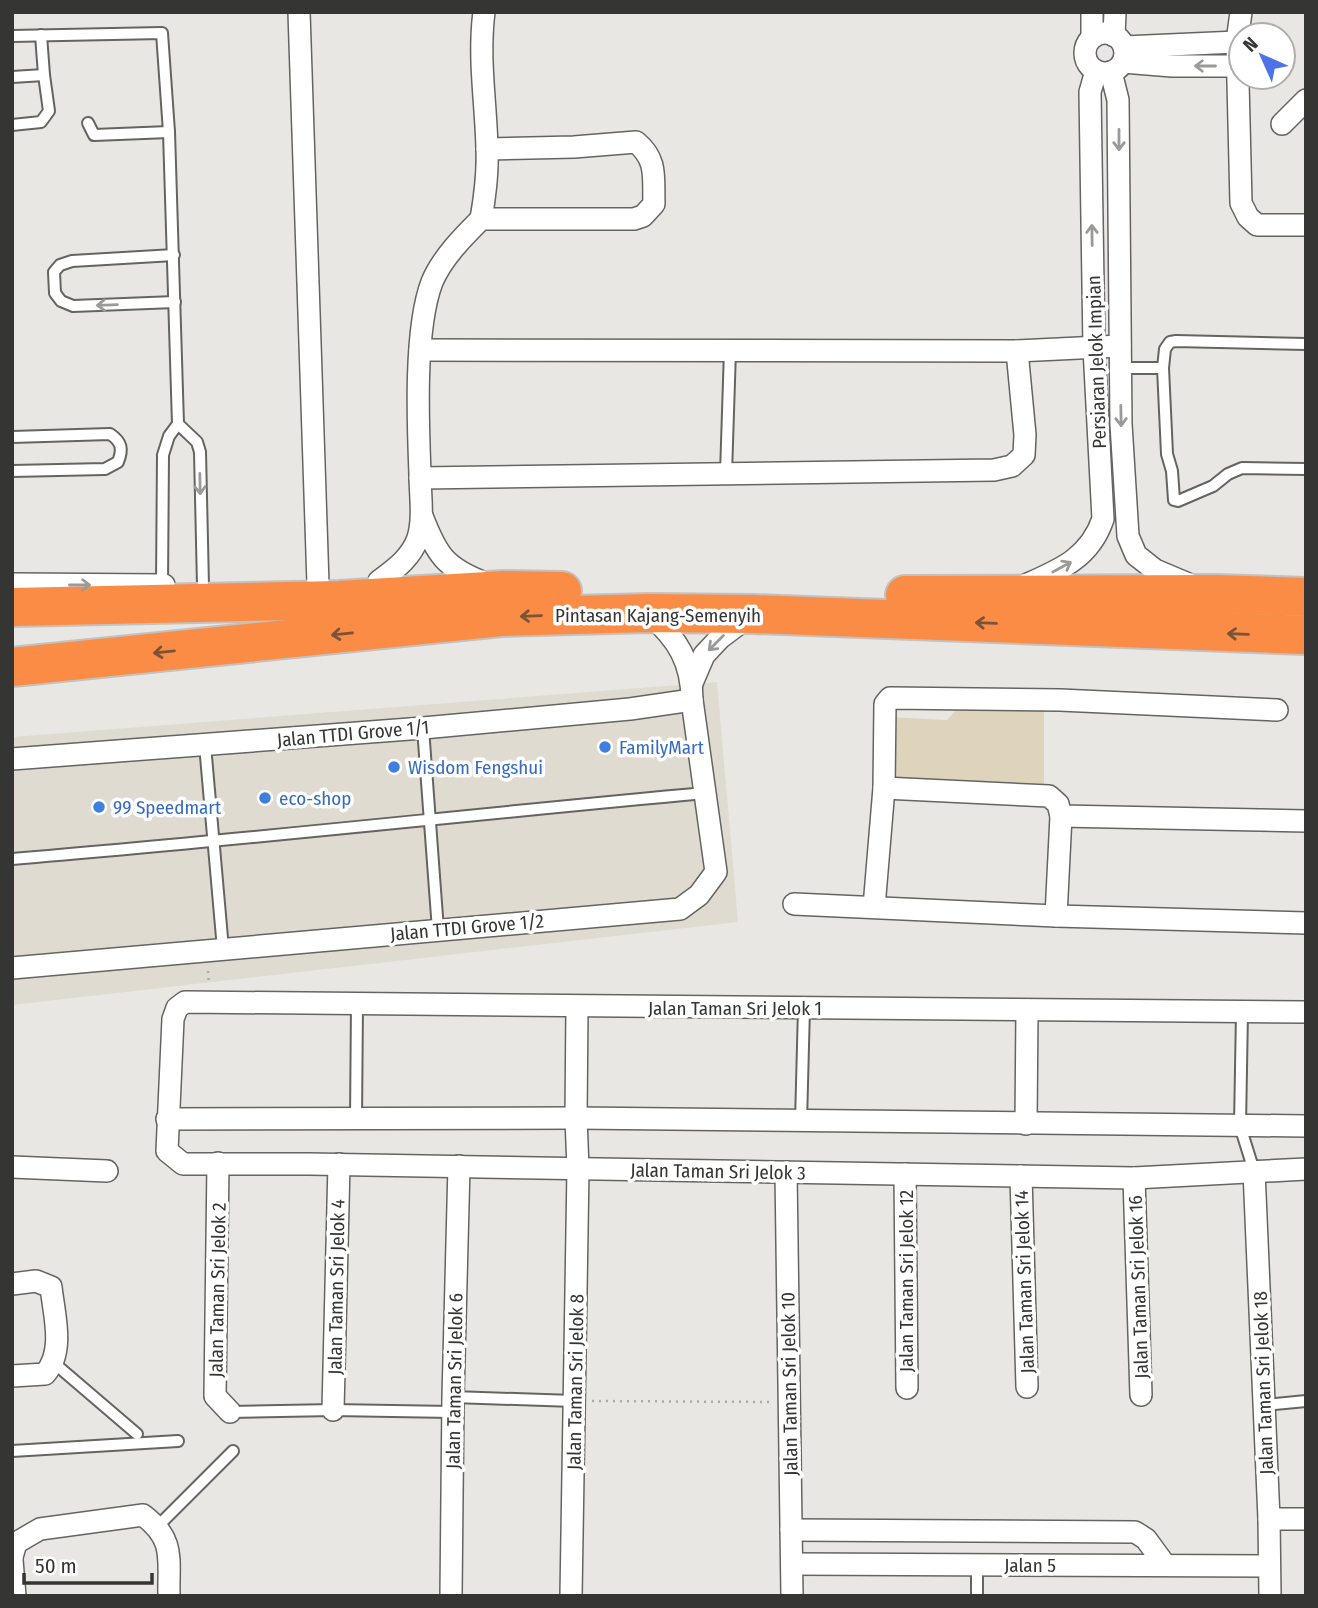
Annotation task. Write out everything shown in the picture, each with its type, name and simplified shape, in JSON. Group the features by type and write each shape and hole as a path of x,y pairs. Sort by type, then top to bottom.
{"highway":[{"name":"Pintasan Kajang-Semenyih","path":"12,607 339,600 504,590 1000,596 1215,594 1306,597"},
{"name":"Pintasan Kajang-Semenyih","path":"12,667 500,617 649,613 753,614 1306,635"}],"street":[{"path":"299,12 318,584"},
{"path":"379,581 410,555 418,538 422,514 420,350 427,300 437,272 461,239 481,219 487,149 482,72 484,12"},
{"path":"1092,12 1092,38 1085,52 1086,60 1227,43"},
{"name":"Persiaran Jelok Impian","path":"1115,12 1113,58 1118,100 1121,424 1128,536 1136,555 1155,570 1215,594"},
{"path":"1092,38 1107,34 1113,58"},
{"path":"1113,58 1172,66 1227,66"},
{"name":"Persiaran Jelok Impian","path":"1000,596 1071,562 1085,551 1097,536 1103,519 1094,348 1090,92 1113,58"},
{"path":"1239,91 1241,203 1257,225 1306,225"},
{"path":"1282,124 1306,100"},
{"path":"481,219 634,219 643,216 654,204 652,161 646,150 636,142 487,149"},
{"path":"420,350 1017,351 1120,346"},
{"path":"420,478 994,470 1012,466 1024,455 1025,435 1017,351"},
{"path":"422,514 434,545 447,563 463,575 504,590"},
{"path":"12,584 318,584 463,575"},
{"name":"Jalan TTDI Grove 1/2","path":"12,968 680,909 699,895 716,872 692,692 682,651 668,631 649,613"},
{"path":"692,692 704,655 720,638 753,614"},
{"name":"Jalan TTDI Grove 1/1","path":"12,759 422,728 630,709 692,692"},
{"path":"874,907 884,788 886,704 890,698 1060,700 1277,710"},
{"path":"884,788 1049,796 1058,804 1061,816 1056,916"},
{"path":"1061,816 1306,821"},
{"path":"794,904 1056,916 1306,923"},
{"name":"Jalan Taman Sri Jelok 1","path":"173,1019 177,1008 185,1002 1306,1013"},
{"name":"Jalan Taman Sri Jelok 8","path":"571,1596 578,1169 577,1007"},
{"path":"1026,1124 1027,1010"},
{"name":"Jalan Taman Sri Jelok 3","path":"173,1019 167,1151 183,1164 339,1164 1134,1178 1306,1169"},
{"path":"167,1119 576,1118 1306,1126"},
{"name":"Jalan Taman Sri Jelok 2","path":"218,1163 215,1396 230,1412"},
{"name":"Jalan Taman Sri Jelok 4","path":"333,1410 339,1164"},
{"path":"12,1167 107,1171"},
{"name":"Jalan Taman Sri Jelok 6","path":"451,1596 452,1404 459,1167"},
{"name":"Jalan Taman Sri Jelok 18","path":"1254,1171 1270,1596"},
{"name":"Jalan Taman Sri Jelok 10","path":"786,1172 792,1596"},
{"name":"Jalan Taman Sri Jelok 12","path":"905,1174 907,1388"},
{"name":"Jalan Taman Sri Jelok 14","path":"1021,1176 1027,1387"},
{"name":"Jalan Taman Sri Jelok 16","path":"1134,1178 1141,1395"},
{"path":"12,1284 36,1281 51,1287 55,1357 45,1374 12,1376"},
{"path":"15,1596 13,1550 40,1529 143,1515 158,1526 168,1544 169,1596"},
{"path":"1269,1519 1306,1519"},
{"path":"791,1530 1135,1532 1146,1539 1165,1565"},
{"name":"Jalan 5","path":"792,1564 1269,1566"}],"lane":[{"path":"12,36 162,33 169,132 178,424 169,436 163,455 162,585"},
{"path":"12,125 41,122 49,111 41,35"},
{"path":"12,77 44,75"},
{"path":"88,123 94,135 169,132"},
{"path":"174,255 72,261 60,265 54,272 54,293 61,301 73,306 175,302"},
{"path":"1306,344 1170,342 1165,349 1163,368 1167,454 1172,471 1174,500 1178,501 1213,486 1228,474 1242,468 1306,469"},
{"path":"726,474 730,350"},
{"path":"1120,368 1163,368"},
{"path":"178,424 197,442 200,452 203,586"},
{"path":"12,437 110,434 118,440 122,449 118,462 105,469 12,471"},
{"path":"422,728 438,930"},
{"path":"205,745 213,843 215,949"},
{"path":"12,859 213,843 429,818 705,793"},
{"path":"356,1120 357,1003"},
{"path":"801,1122 804,1008"},
{"path":"1242,1012 1240,1126 1254,1171"},
{"path":"55,1357 137,1434"},
{"path":"230,1412 574,1401"},
{"path":"1264,1405 1306,1401"},
{"path":"12,1451 178,1441"},
{"path":"158,1526 233,1451"},
{"path":"977,1565 977,1596"}],"path":[{"path":"211,1003 215,949"},
{"path":"574,1401 789,1403"}],"shaded area":[{"path":"717,682 738,922 12,1005 12,737"},
{"path":"957,709 1044,709 1044,787 889,784 888,717 947,720"}],"place":[{"name":"FamilyMart","path":"605,747"},
{"name":"Wisdom Fengshui","path":"394,767"},
{"name":"eco-shop","path":"265,798"},
{"name":"99 Speedmart","path":"99,807"}]}
